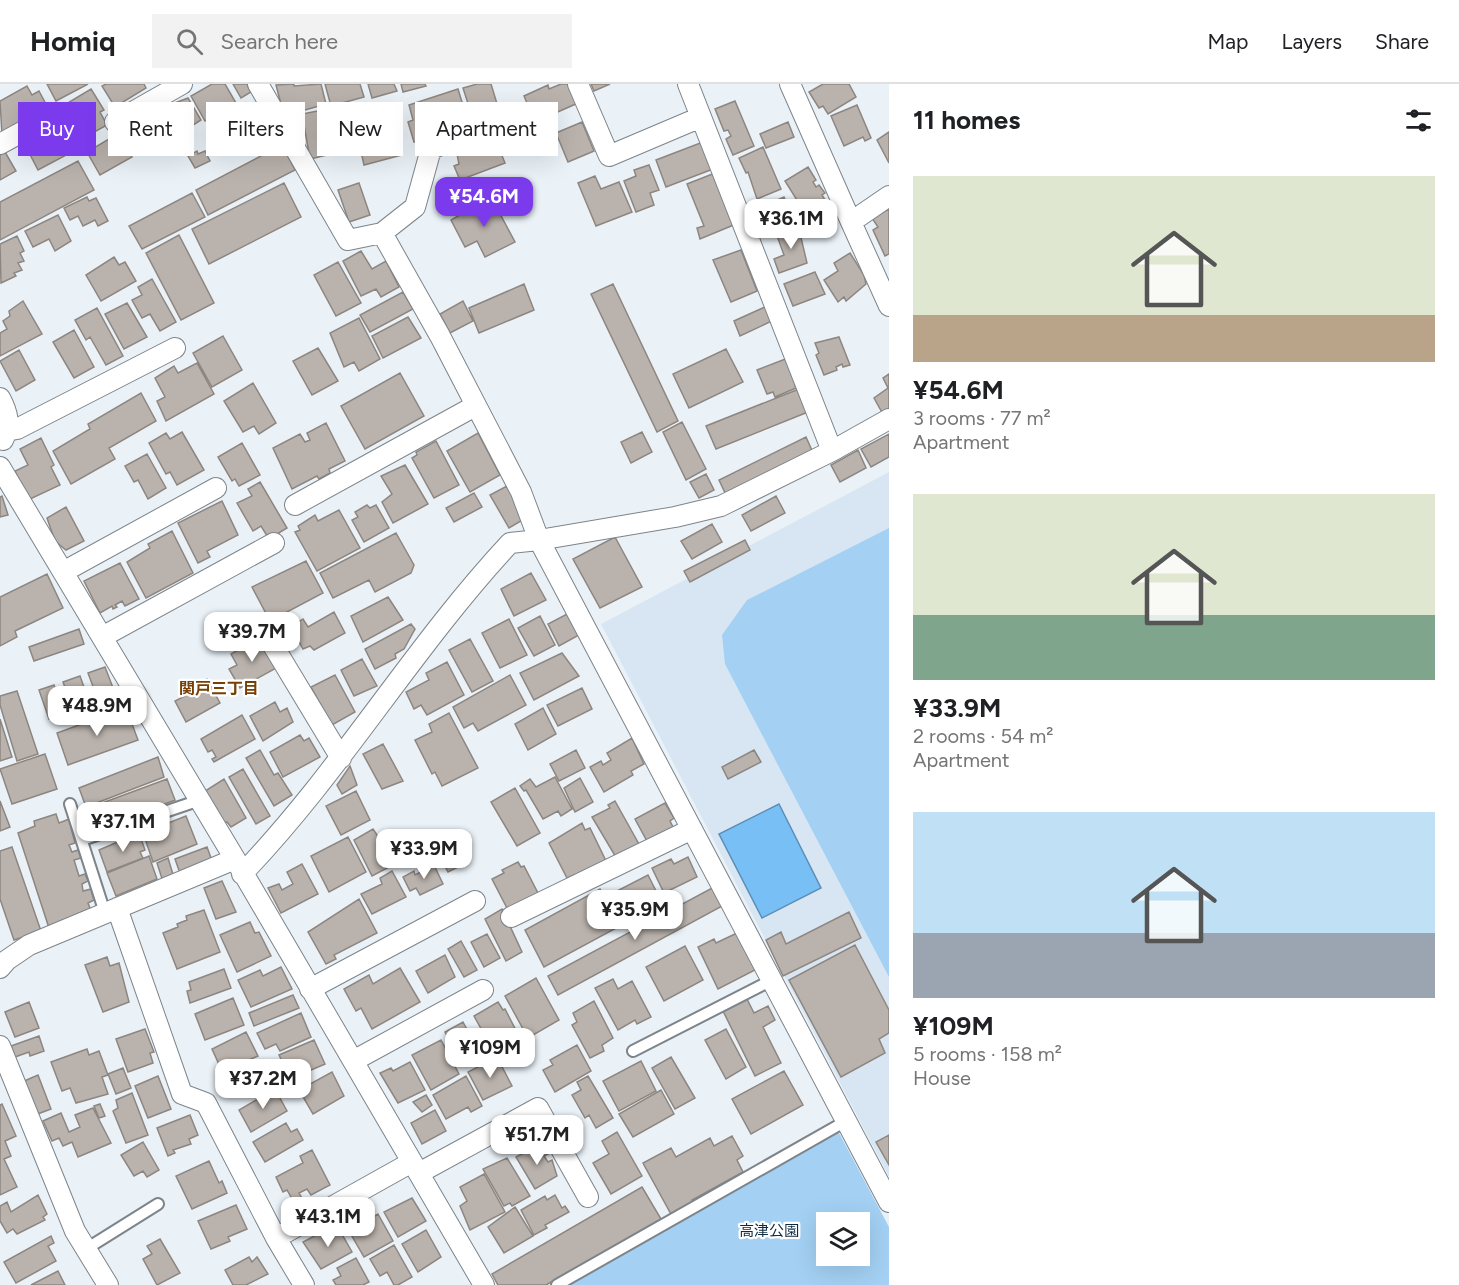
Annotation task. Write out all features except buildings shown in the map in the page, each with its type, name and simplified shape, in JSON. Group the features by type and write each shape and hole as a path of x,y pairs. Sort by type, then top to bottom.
{"street":[{"path":"150,102 182,84"},
{"path":"258,84 348,240 382,233 415,207 429,156"},
{"path":"578,84 609,156 701,117"},
{"path":"688,84 832,451"},
{"path":"790,84 889,306"},
{"path":"0,144 18,134"},
{"path":"851,222 889,196"},
{"path":"382,233 441,336 520,492 539,540 889,1202"},
{"path":"3,436 175,348"},
{"path":"0,398 8,412 3,436"},
{"path":"295,505 475,406"},
{"path":"0,968 7,960 29,945 111,911 239,867 286,829 486,568 510,543 675,517 721,506 832,451 889,419"},
{"path":"0,467 200,800 484,1285"},
{"path":"63,572 216,488"},
{"path":"102,637 274,543"},
{"path":"271,642 341,758"},
{"path":"511,917 692,829"},
{"path":"310,989 475,901"},
{"path":"111,911 182,1094 206,1103 276,1238 304,1285"},
{"path":"352,1061 483,990"},
{"path":"0,1046 75,1231 108,1285"},
{"path":"276,1238 538,1108 588,1197"}],"lane":[{"path":"82,840 200,800"},
{"path":"70,804 111,911"},
{"path":"633,1051 772,980"},
{"path":"557,1285 846,1121"},
{"path":"86,1249 158,1204"}],"shaded area":[{"path":"889,472 889,1177 601,624"},
{"path":"779,804 821,888 762,918 719,834"}],"green space":[{"path":"889,528 889,977 725,664 722,635 747,600"},
{"name":"高津公園","path":"838,1131 889,1227 889,1285 564,1285"}],"district":[{"name":"関戸三丁目","path":"219,688"}]}
